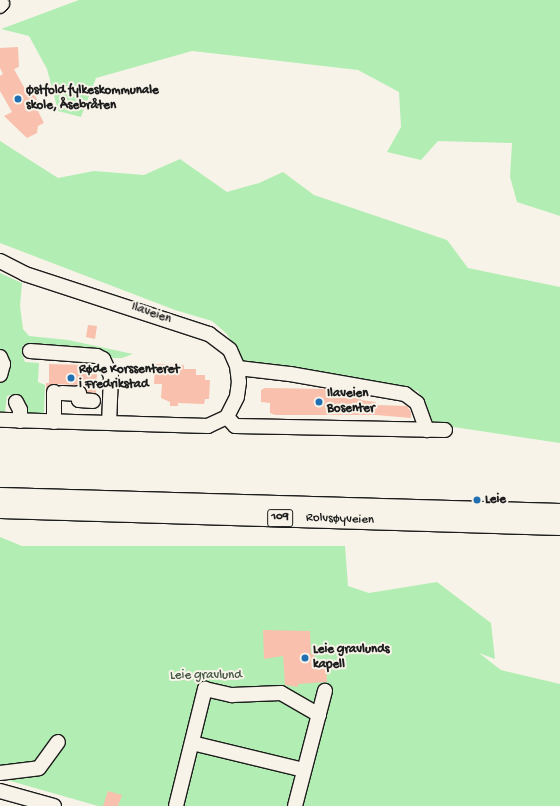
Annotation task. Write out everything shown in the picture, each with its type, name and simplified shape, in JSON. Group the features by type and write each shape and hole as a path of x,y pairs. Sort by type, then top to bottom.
{"main road":[{"name":"Rolvsøyveien","path":"0,496 560,512"},
{"name":"Rolvsøyveien","path":"0,509 560,526"}],"street":[{"name":"Ilaveien","path":"0,261 26,274 209,334 230,350 238,368 237,397 227,418"},
{"path":"30,351 97,356 103,359 111,376 109,423"},
{"path":"0,357 3,364 0,375"},
{"path":"238,368 290,374 405,394 417,403 427,430"},
{"path":"54,422 58,393 79,393 79,400 93,401"},
{"path":"16,402 20,410 20,421"},
{"path":"0,420 208,426 227,418 235,426 445,430"},
{"path":"176,806 205,689 232,695 281,693 319,715"},
{"path":"295,806 325,691"},
{"path":"0,773 39,768 58,742"},
{"path":"192,742 304,770"},
{"path":"0,791 54,806"}],"green space":[{"path":"79,0 560,0 560,216 517,202 510,177 512,143 438,141 421,160 387,152 401,127 399,92 358,70 192,51 96,78 81,117 58,111 47,69 29,36 1,29"},
{"path":"0,141 58,178 94,171 144,175 180,159 227,192 259,183 283,172 314,195 447,240 468,268 560,287 560,443 434,424 418,391 250,372 227,334 212,321 175,310 0,243"},
{"path":"0,273 22,283 20,306 23,329 29,336 68,340 133,354 122,358 111,358 100,354 23,345 22,354 25,362 39,363 38,382 45,385 44,414 42,416 24,415 23,399 14,394 7,396 5,413 0,413"},
{"name":"Leie gravlund","path":"0,537 22,546 345,546 348,586 369,593 437,582 491,623 495,659 479,653 501,670 560,684 560,806 98,806 0,778"}],"building":[{"path":"18,47 19,67 14,69 26,91 31,89 39,103 35,105 44,123 38,126 37,133 27,138 4,116 12,112 0,91 0,76 3,74 0,68 0,48"},
{"path":"88,325 97,326 95,339 86,337"},
{"path":"49,364 88,365 88,374 97,374 96,393 87,392 79,385 54,384 46,390 46,383 49,383"},
{"path":"155,364 184,365 184,369 196,369 196,375 205,375 205,380 210,380 209,399 205,399 204,404 178,403 178,406 170,406 170,402 161,398 162,384 154,384"},
{"name":"Ilaveien Bosenter","path":"265,388 325,389 361,395 361,400 376,402 376,405 407,406 411,412 411,418 376,415 275,415 270,413 270,403 261,402 261,390"},
{"name":"Leie gravlunds kapell","path":"263,630 310,631 311,654 314,654 315,664 326,663 327,682 298,684 298,687 285,685 283,656 264,659"},
{"path":"108,791 122,795 118,806 103,806"}],"place":[{"name":"Østfold fylkeskommunale skole, Åsebråten","path":"18,99"},
{"name":"Røde Korssenteret i Fredrikstad","path":"71,378"},
{"name":"Ilaveien Bosenter","path":"319,402"},
{"name":"Leie","path":"477,500"},
{"name":"Leie gravlunds kapell","path":"305,658"}]}
